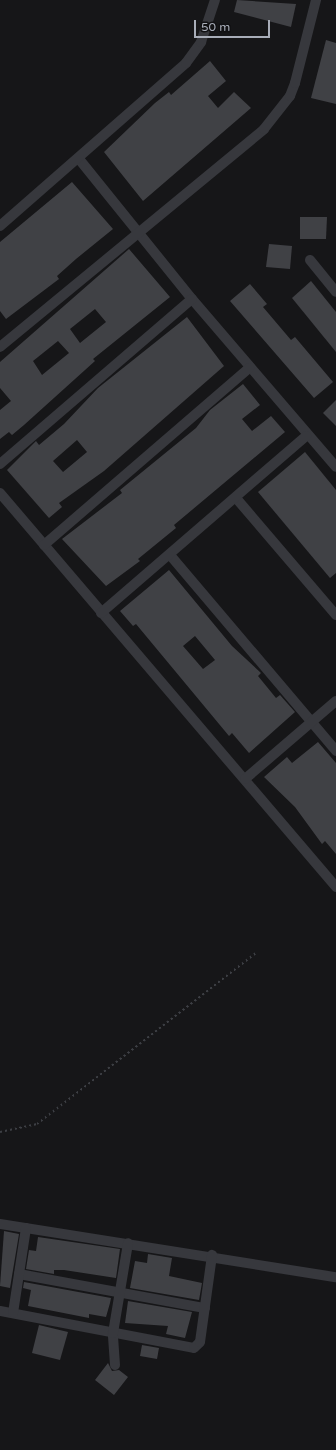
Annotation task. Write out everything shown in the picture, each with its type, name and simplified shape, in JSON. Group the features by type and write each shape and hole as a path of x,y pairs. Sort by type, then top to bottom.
{"street":[{"path":"0,226 79,159 197,50 215,0"},
{"path":"0,347 264,129 280,109 295,83 316,0"},
{"path":"79,159 192,300 306,436 334,460"},
{"path":"310,260 336,292"},
{"path":"0,464 192,300"},
{"path":"44,545 249,368"},
{"path":"101,613 306,436"},
{"path":"0,493 336,887"},
{"path":"236,498 336,615"},
{"path":"170,555 336,751"},
{"path":"245,780 336,700"},
{"path":"0,1224 212,1255 336,1277"},
{"path":"13,1313 26,1228"},
{"path":"115,1365 113,1333 128,1243"},
{"path":"0,1311 194,1348 200,1342 212,1255"},
{"path":"19,1274 205,1308"}],"path":[{"path":"0,1132 37,1124 256,953"}],"building":[{"path":"237,0 296,4 291,27 234,12"},
{"path":"326,40 336,43 336,104 311,98"},
{"path":"210,61 226,81 208,96 218,108 234,92 251,108 143,201 104,152 155,103 169,92 171,95"},
{"path":"72,182 113,229 57,276 59,279 6,319 0,311 0,242"},
{"path":"300,217 327,217 326,239 300,239"},
{"path":"269,244 292,246 290,269 266,267"},
{"path":"129,249 170,297 93,359 95,361 24,425 12,435 9,432 0,439 0,410 11,401 0,388 0,362","holes":["95,309 106,322 80,343 70,329","58,341 69,353 42,375 33,361"]},
{"path":"311,281 336,312 336,352 292,298"},
{"path":"250,284 267,304 263,307 291,340 295,337 333,382 314,398 230,301"},
{"path":"187,317 224,366 104,471 59,503 62,507 49,518 7,470 36,441 39,445 64,424 98,388","holes":["77,440 87,452 63,472 53,461"]},
{"path":"243,384 260,405 242,419 252,431 271,416 285,432 174,525 176,528 138,559 140,561 106,586 62,539 122,493 120,490 196,428 210,410"},
{"path":"336,400 336,426 323,413"},
{"path":"305,452 336,490 336,573 330,578 258,492"},
{"path":"169,570 232,646 261,673 258,676 276,698 280,695 295,712 249,753 232,733 229,736 136,624 133,626 120,611","holes":["195,636 215,660 203,669 183,646"]},
{"path":"318,742 336,763 336,854 325,841 322,844 295,807 264,777 287,757 292,763"},
{"path":"4,1231 19,1234 10,1288 0,1286"},
{"path":"38,1237 120,1249 116,1278 64,1270 54,1270 54,1274 26,1269 29,1250 36,1251"},
{"path":"148,1254 172,1258 169,1276 202,1283 199,1300 130,1288 135,1261 147,1263"},
{"path":"24,1282 111,1298 106,1317 89,1314 89,1318 28,1306 31,1290 23,1288"},
{"path":"128,1301 192,1312 185,1338 166,1334 168,1326 125,1323"},
{"path":"39,1325 68,1332 60,1360 32,1353"},
{"path":"142,1345 159,1348 157,1359 140,1356"},
{"path":"108,1363 112,1371 119,1370 128,1377 114,1395 95,1380"}]}
